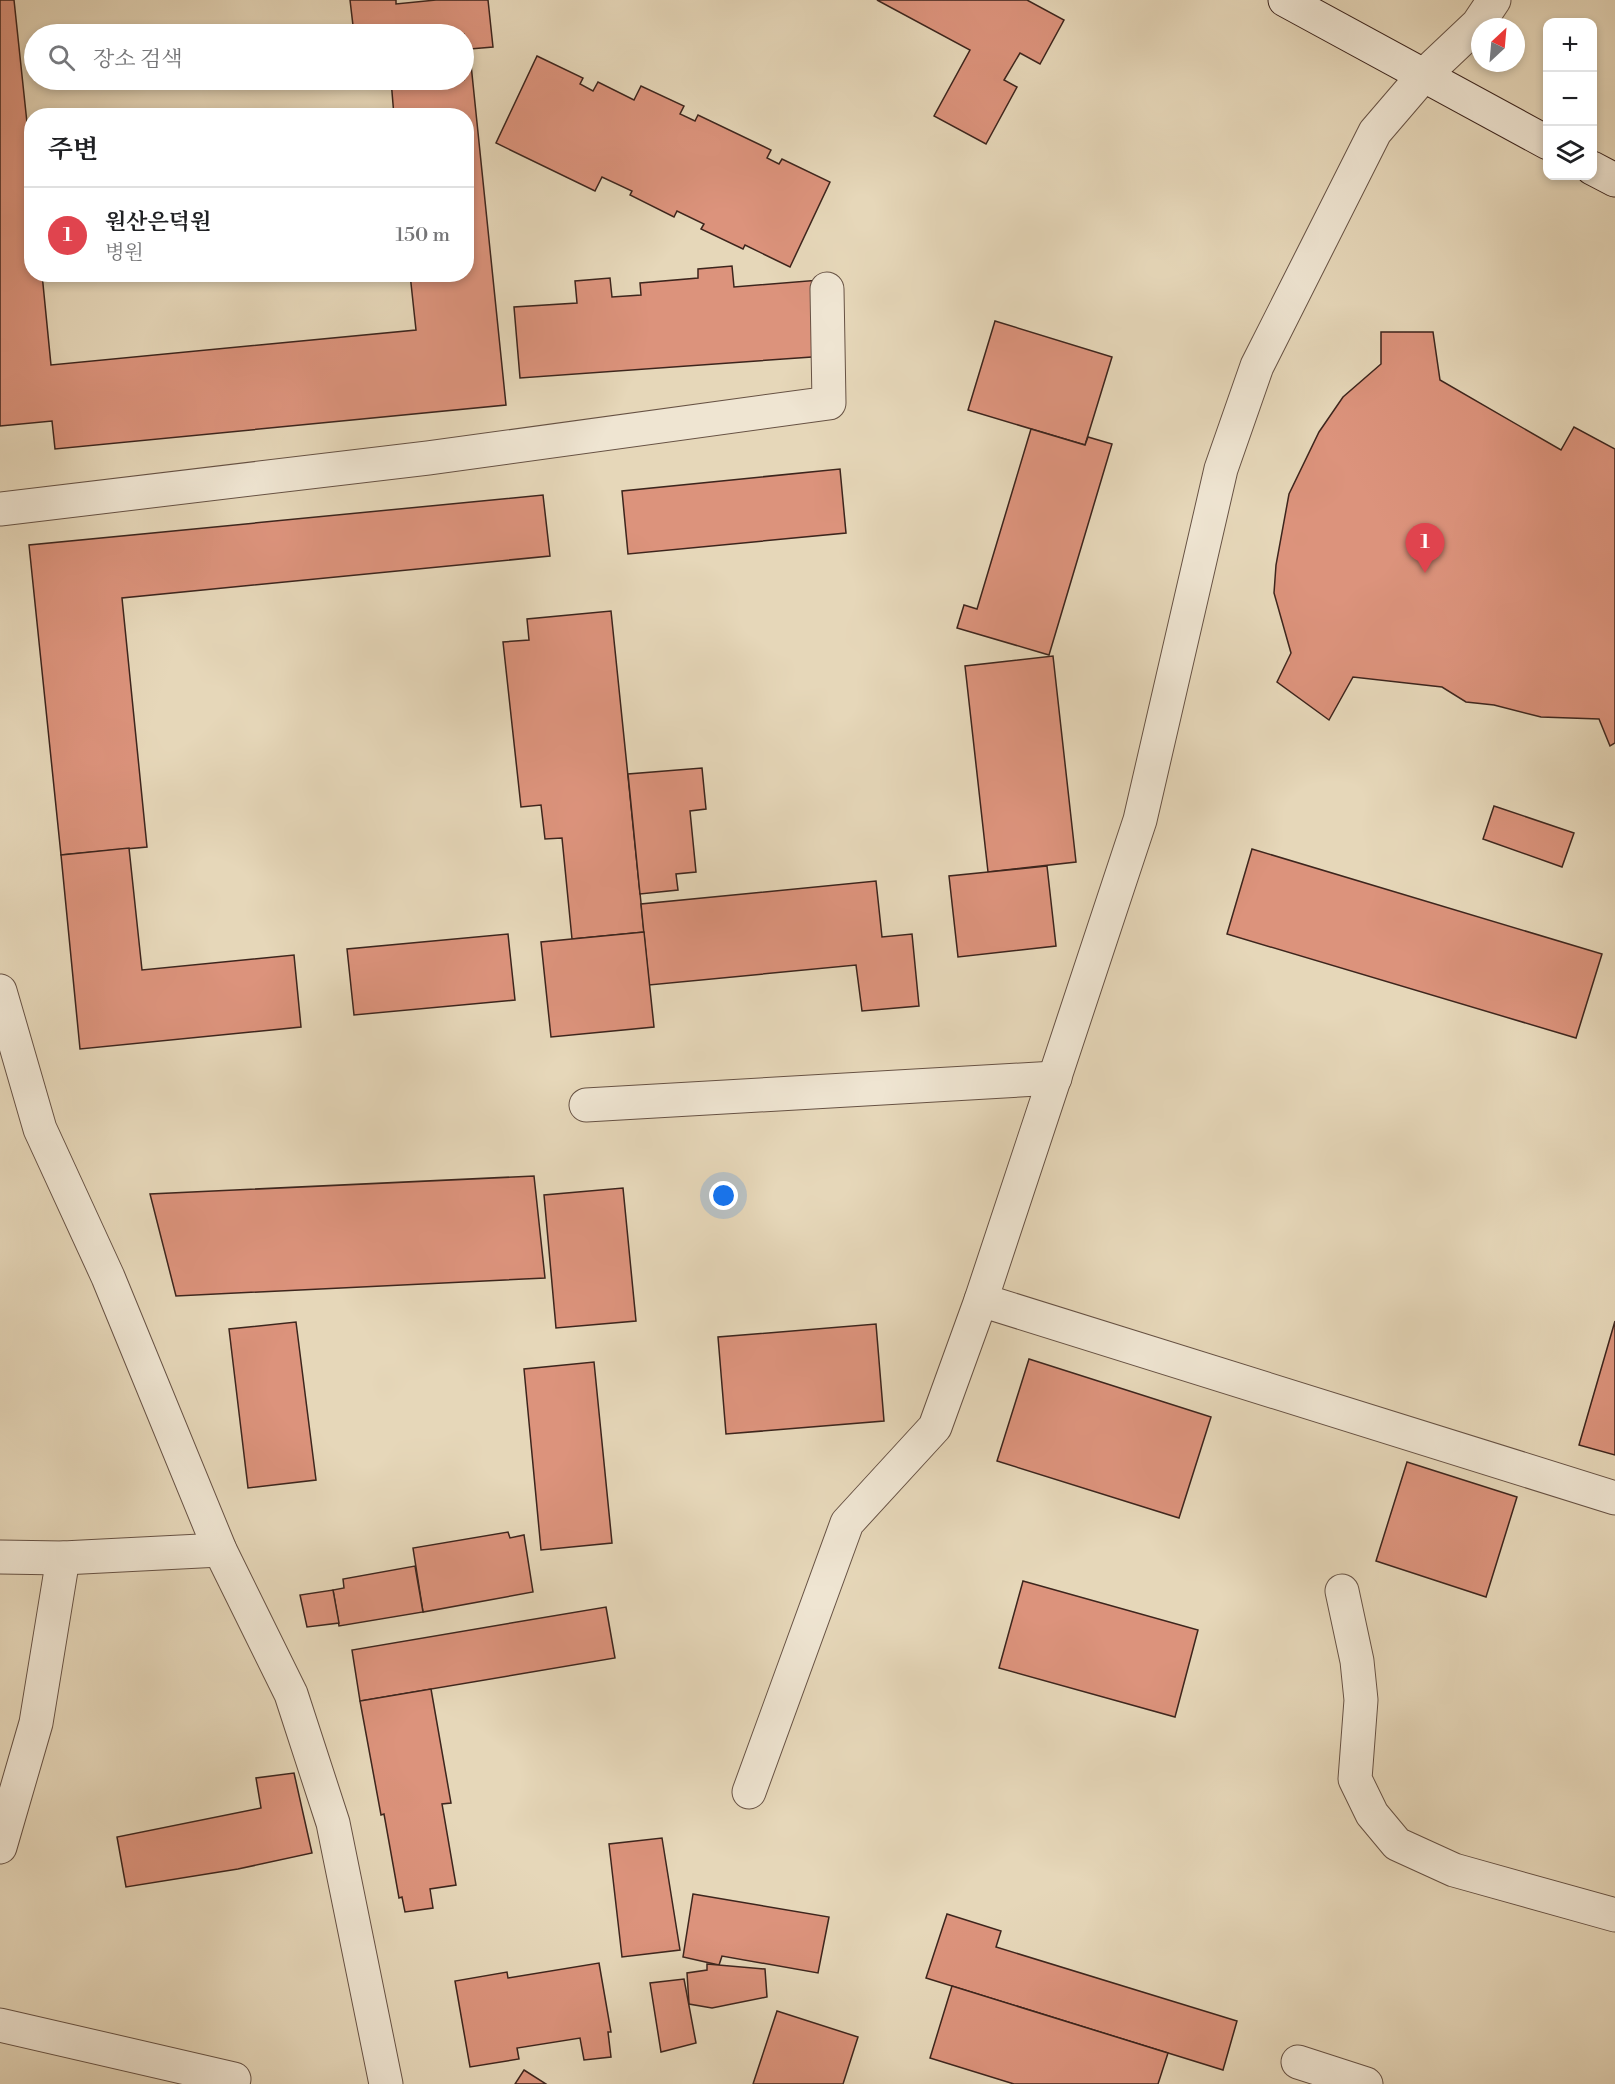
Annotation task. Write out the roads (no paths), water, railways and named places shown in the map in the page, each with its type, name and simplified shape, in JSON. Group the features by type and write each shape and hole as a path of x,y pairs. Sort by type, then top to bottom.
{"street":[{"path":"1285,0 1543,140"},
{"path":"749,1792 847,1523 935,1427 981,1300 1140,820 1221,470 1257,366 1375,132 1423,76 1478,24 1494,0"},
{"path":"1597,170 1615,180"},
{"path":"0,509 440,456 829,403 827,289"},
{"path":"0,991 40,1129 108,1278 220,1550 291,1694 333,1823 386,2084"},
{"path":"586,1106 1055,1078"},
{"path":"981,1300 1615,1498"},
{"path":"0,1557 63,1558 220,1550"},
{"path":"0,1847 36,1723 63,1558"},
{"path":"1342,1591 1357,1661 1361,1700 1355,1779 1372,1814 1397,1844 1454,1870 1615,1916"},
{"path":"0,2025 234,2079"},
{"path":"1298,2062 1366,2084"}],"place":[{"name":"원산은덕원","path":"1425,573"}]}
